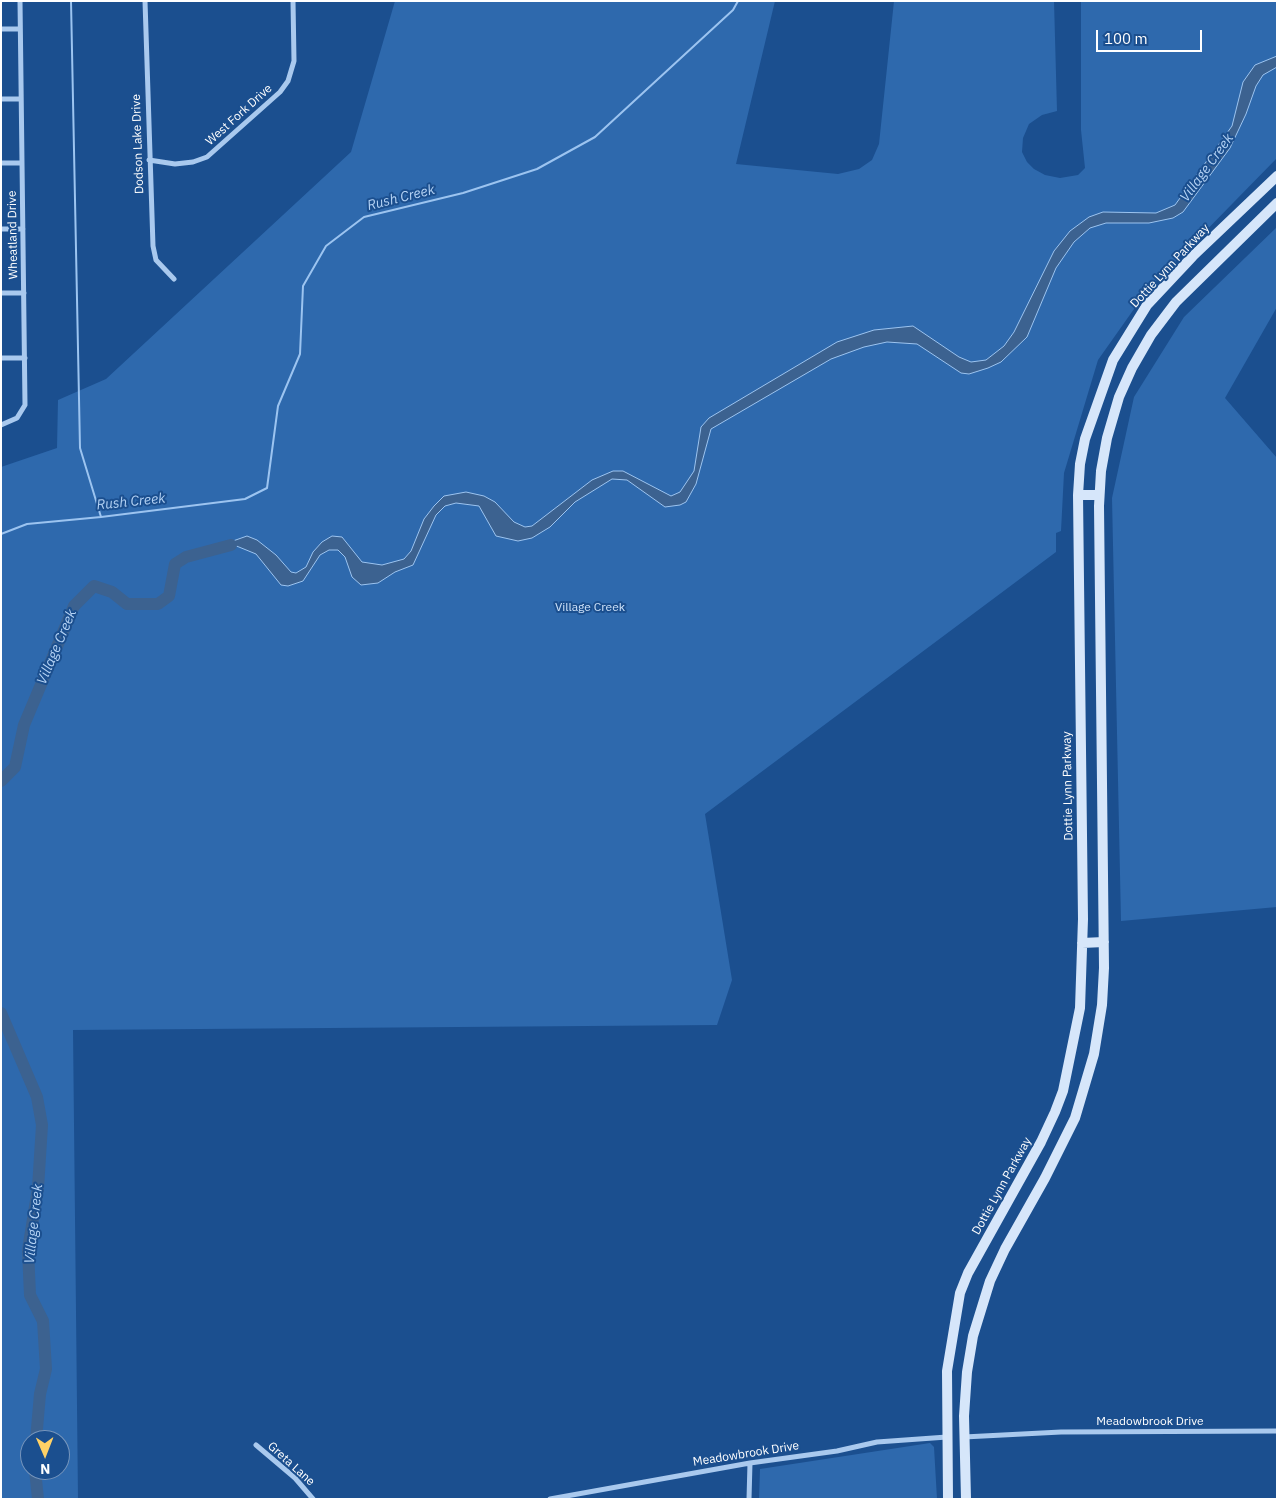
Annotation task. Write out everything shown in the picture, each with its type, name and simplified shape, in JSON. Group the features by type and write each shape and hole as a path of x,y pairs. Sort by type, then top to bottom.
{"main road":[{"name":"Dottie Lynn Parkway","path":"948,1499 946,1437 947,1372 960,1293 968,1273 1041,1142 1063,1091 1080,1008 1082,943 1078,495 1080,464 1092,416 1113,360 1132,326 1147,305 1194,256 1277,176"},
{"path":"966,1499 964,1437 967,1372 973,1336 990,1281 1021,1218 1060,1150 1075,1118 1094,1054 1102,1005 1104,942 1100,495 1101,471 1107,438 1119,397 1132,368 1151,335 1176,302 1277,203"},
{"path":"1078,495 1100,495"},
{"path":"1082,943 1104,942"},
{"path":"947,1372 951,1384 952,1424 964,1437"}],"street":[{"name":"Wheatland Drive","path":"1,425 17,418 23,411 25,358 20,1"},
{"name":"Dodson Lake Drive","path":"145,1 153,246 156,260 174,279"},
{"name":"West Fork Drive","path":"149,160 175,164 193,162 207,157 280,92 288,81 294,62 293,1"},
{"path":"1,29 20,29"},
{"path":"1,99 21,100"},
{"path":"1,163 22,163"},
{"path":"1,229 24,229"},
{"path":"1,293 24,293"},
{"path":"1,358 25,358"},
{"name":"Meadowbrook Drive","path":"964,1437 1061,1432 1277,1431"},
{"name":"Meadowbrook Drive","path":"550,1499 750,1463 837,1451 877,1442 946,1437"},
{"name":"Greta Lane","path":"256,1445 295,1478 313,1499"},
{"path":"749,1499 750,1463"},
{"path":"593,1492 594,1499"}],"green space":[{"path":"395,1 775,1 736,164 838,174 859,169 872,160 879,144 894,1 1054,1 1057,111 1042,115 1029,124 1023,138 1022,152 1027,162 1034,169 1045,175 1060,178 1078,175 1085,168 1081,130 1081,1 1277,1 1277,158 1146,292 1098,360 1064,473 1061,531 1056,533 1056,552 705,814 732,980 717,1025 73,1030 78,1499 1,1499 1,467 57,448 58,400 106,379 351,152"},
{"path":"1277,227 1277,307 1225,398 1277,458 1277,907 1121,921 1112,498 1134,397 1184,317"},
{"path":"930,1443 934,1447 937,1499 759,1499 760,1469"}],"water":[{"path":"1277,56 1277,67 1263,75 1256,86 1246,114 1230,148 1183,212 1173,218 1149,223 1106,223 1090,228 1074,242 1056,268 1027,337 1001,362 969,374 961,373 917,344 887,342 864,347 831,359 711,429 696,484 686,502 680,505 665,507 627,480 612,479 575,502 550,527 532,538 518,541 496,536 479,506 456,503 445,506 436,515 413,565 395,572 378,583 361,585 352,577 345,557 338,550 329,550 320,555 303,581 288,586 281,585 256,554 234,545 216,547 247,536 257,540 276,555 291,572 296,573 306,567 313,552 322,542 332,536 342,537 362,562 382,565 404,559 411,551 424,519 444,496 466,492 484,496 495,502 514,522 525,527 532,526 592,480 613,471 623,471 671,496 680,492 694,471 701,427 709,418 837,342 874,330 913,326 959,357 971,362 986,360 1004,346 1014,332 1054,251 1070,231 1089,217 1103,212 1156,213 1175,205 1232,126 1243,82 1255,65"}],"waterway":[{"path":"71,1 80,448 101,517"},
{"name":"Rush Creek","path":"1,534 27,524 245,499 267,488 278,406 300,354 303,286 326,246 364,217 463,193 537,169 595,137 733,10 738,1"},
{"name":"Village Creek","path":"1,781 15,767 24,725 74,606 94,586 112,592 127,604 158,604 169,596 175,564 186,557 231,545"},
{"name":"Village Creek","path":"1,1013 37,1097 42,1125 38,1188 28,1250 30,1295 43,1321 46,1369 40,1394 37,1430"},
{"name":"Village Creek","path":"36,1480 38,1499"}]}
